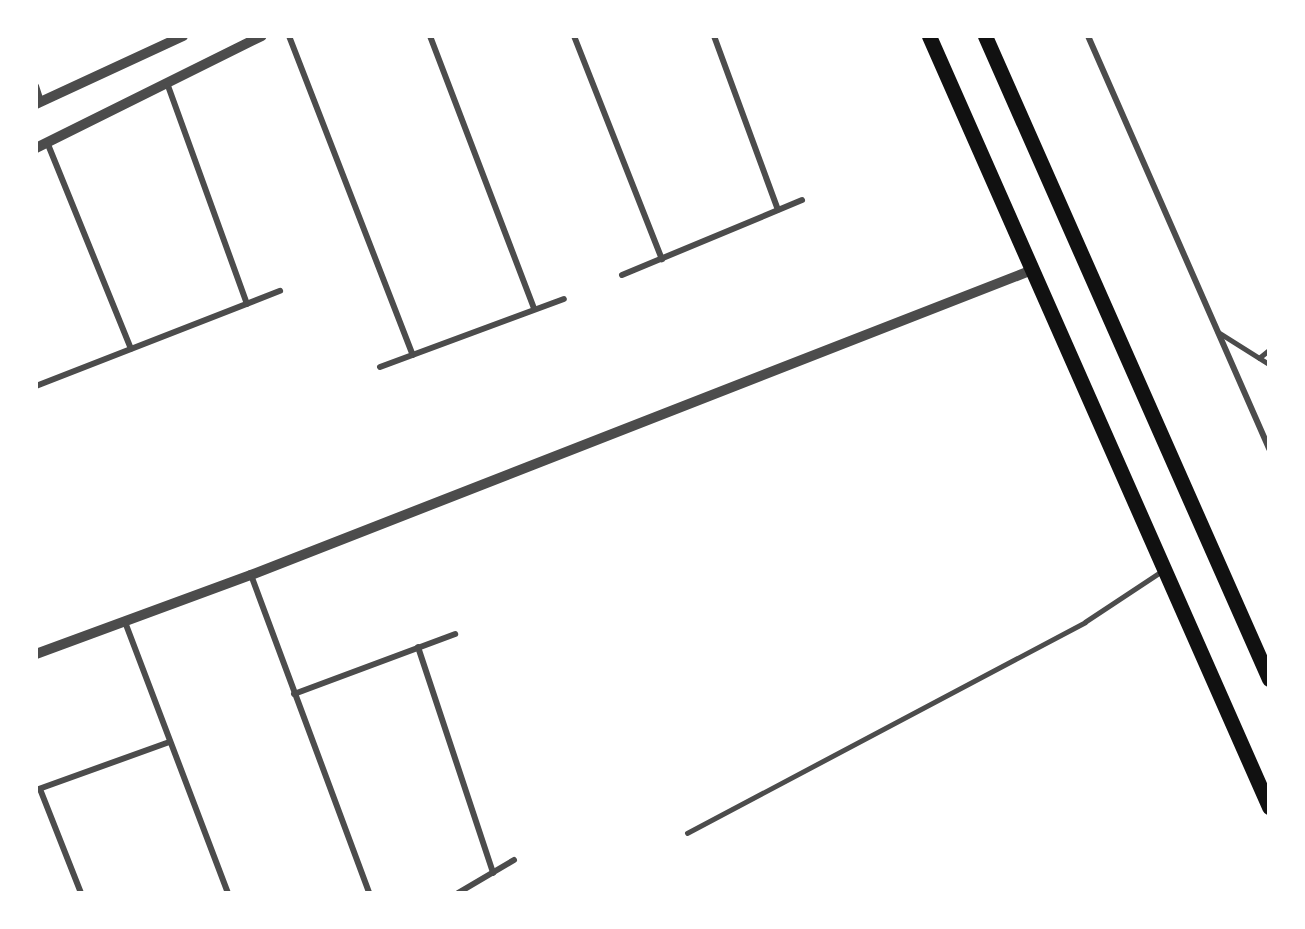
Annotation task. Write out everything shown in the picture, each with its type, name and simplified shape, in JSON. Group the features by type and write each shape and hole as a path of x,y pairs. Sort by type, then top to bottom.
{"main road":[{"path":"929,36 1269,807"},
{"path":"985,36 1269,679"}],"street":[{"path":"36,86 39,102 183,36"},
{"path":"36,148 262,36"},
{"path":"289,36 413,355"},
{"path":"430,36 534,309"},
{"path":"574,36 662,259"},
{"path":"714,36 778,210"},
{"path":"1088,36 1269,449"},
{"path":"167,83 248,304"},
{"path":"47,142 131,349"},
{"path":"622,275 802,200"},
{"path":"36,654 251,575 1032,270"},
{"path":"36,386 280,291"},
{"path":"380,367 564,299"},
{"path":"251,575 369,893"},
{"path":"125,622 228,893"},
{"path":"294,694 455,634"},
{"path":"418,647 493,873"},
{"path":"81,893 38,789 170,742"},
{"path":"458,893 514,861"}],"lane":[{"path":"1218,332 1269,364"},
{"path":"1259,358 1269,351"},
{"path":"687,833 1085,622 1164,570"}]}
